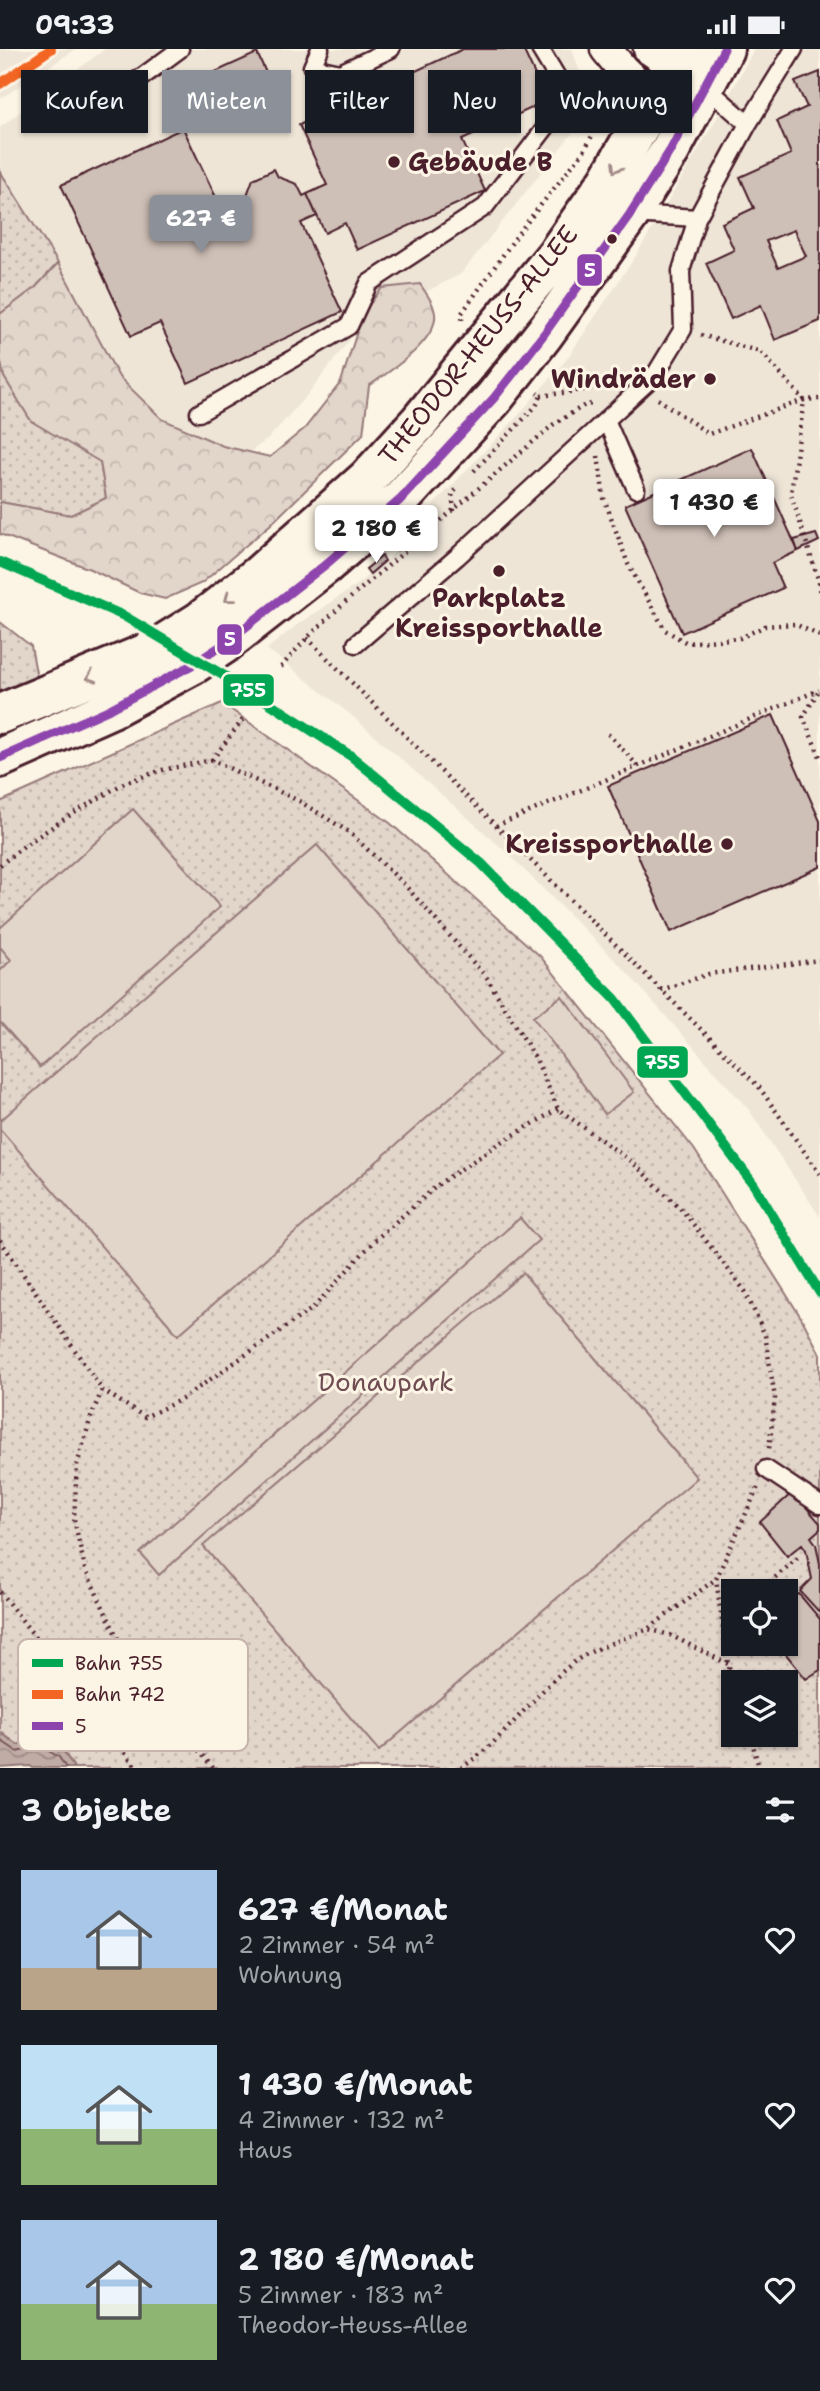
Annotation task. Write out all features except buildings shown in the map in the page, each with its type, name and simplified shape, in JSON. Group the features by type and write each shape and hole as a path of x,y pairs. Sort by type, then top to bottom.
{"main road":[{"name":"THEODOR-HEUSS-ALLEE","path":"0,758 110,709 192,665 234,636 400,500 494,398 544,334 630,214 670,151 678,62 724,49"},
{"name":"THEODOR-HEUSS-ALLEE","path":"0,714 154,650 199,622 259,575 367,479 420,421 556,255 608,181 637,133"}],"street":[{"path":"606,49 623,70"}],"lane":[{"path":"148,73 180,49"},
{"path":"320,49 312,67 340,73 391,49"},
{"path":"199,413 349,326 369,283 485,207 569,97 540,49"},
{"path":"356,644 457,557 655,375 683,329 681,271 696,218 748,124 794,49"},
{"path":"678,62 748,124"},
{"path":"630,214 696,218"},
{"path":"600,426 636,489"},
{"path":"766,1469 820,1505"}],"path":[{"path":"463,328 462,313 520,231 584,151 594,133"},
{"path":"683,329 761,352 804,400 792,494 820,596"},
{"path":"533,390 541,396 604,387"},
{"path":"642,387 709,434 804,400 820,399"},
{"path":"471,474 536,406 541,396"},
{"path":"281,667 342,605 554,424 585,405 628,400"},
{"path":"600,426 604,498 624,553 665,630 687,643 740,638 765,626 795,624 820,636"},
{"path":"454,511 452,493 462,484"},
{"path":"307,638 759,1087 820,1174"},
{"path":"496,826 820,689"},
{"path":"820,689 803,717 820,757"},
{"path":"212,760 244,719"},
{"path":"608,734 638,766"},
{"path":"0,865 58,823 124,783 162,770 212,760 299,801 349,832 403,883 487,978 536,1059 558,1109 632,1162 683,1211 745,1291 765,1335 775,1398 766,1469 716,1579 648,1629 577,1660 548,1685 478,1757 461,1768"},
{"path":"661,990 709,974 820,960"},
{"path":"0,1240 102,1390 145,1417 182,1399 313,1308 374,1241 440,1182 558,1109"},
{"path":"102,1390 77,1465 74,1519 85,1569 119,1639"},
{"path":"773,1579 798,1557"},
{"path":"716,1579 721,1616"},
{"path":"0,1591 37,1639"},
{"path":"648,1629 670,1635 728,1664"},
{"path":"727,1656 730,1670"},
{"path":"753,1747 759,1768"},
{"path":"124,1751 137,1768"},
{"path":"200,1751 213,1768"}],"shaded area":[{"path":"0,49 76,49 44,70 21,70 21,85 0,99"},
{"path":"105,49 572,49 579,70 535,70 535,133 572,133 461,274 362,324 308,394 268,439 235,463 179,490 0,174 0,127 21,111 21,133 148,133 148,70 77,70"},
{"path":"754,49 820,49 820,1217 749,1110 623,968 503,849 351,715 267,649 298,624 355,586 419,532 422,517 515,419 566,360 637,254"}],"green space":[{"path":"0,171 58,263 36,287 0,314"},
{"path":"58,263 119,377 162,419 223,446 270,457 305,428 341,382 363,313 382,288 420,284 433,306 435,320 431,331 412,353 369,386 363,434 271,524 202,583 165,599 140,593 90,569 0,534 0,502 71,515 106,498 100,462 31,421 4,377 0,358 0,314 36,287"},
{"path":"0,358 4,377 100,462 106,498 71,515 0,502"},
{"path":"0,622 31,646 37,678 14,694 0,699"},
{"name":"Donaupark","path":"222,703 390,823 540,956 694,1149 802,1319 820,1354 820,1768 74,1768 64,1752 57,1751 248,1751 248,1639 18,1639 18,1745 0,1732 0,802"},
{"path":"133,809 220,907 40,1067 0,1022 0,971 11,960 0,947 0,928"},
{"path":"317,845 499,1055 178,1335 0,1129 0,1121"},
{"path":"562,996 634,1092 605,1114 533,1017"},
{"path":"520,1218 539,1240 159,1575 140,1553"},
{"path":"523,1273 697,1478 379,1751 203,1546"}],"water":[{"path":"0,1732 18,1745 18,1751 62,1751 74,1768 30,1766 0,1768"}],"rail line":[{"name":"742","path":"0,84 51,49"},
{"name":"755","path":"0,562 124,616 268,702 351,756 481,863 615,999 754,1185 820,1293"}],"transit line":[{"name":"5","path":"0,758 110,709 192,665 224,644 325,565 400,500 494,398 544,334 630,214 670,151 724,49"}],"place":[{"name":"Gebäude B","path":"394,162"},
{"name":"Windräder","path":"710,379"},
{"name":"Parkplatz Kreissporthalle","path":"499,571"},
{"name":"Kreissporthalle","path":"727,844"}]}
